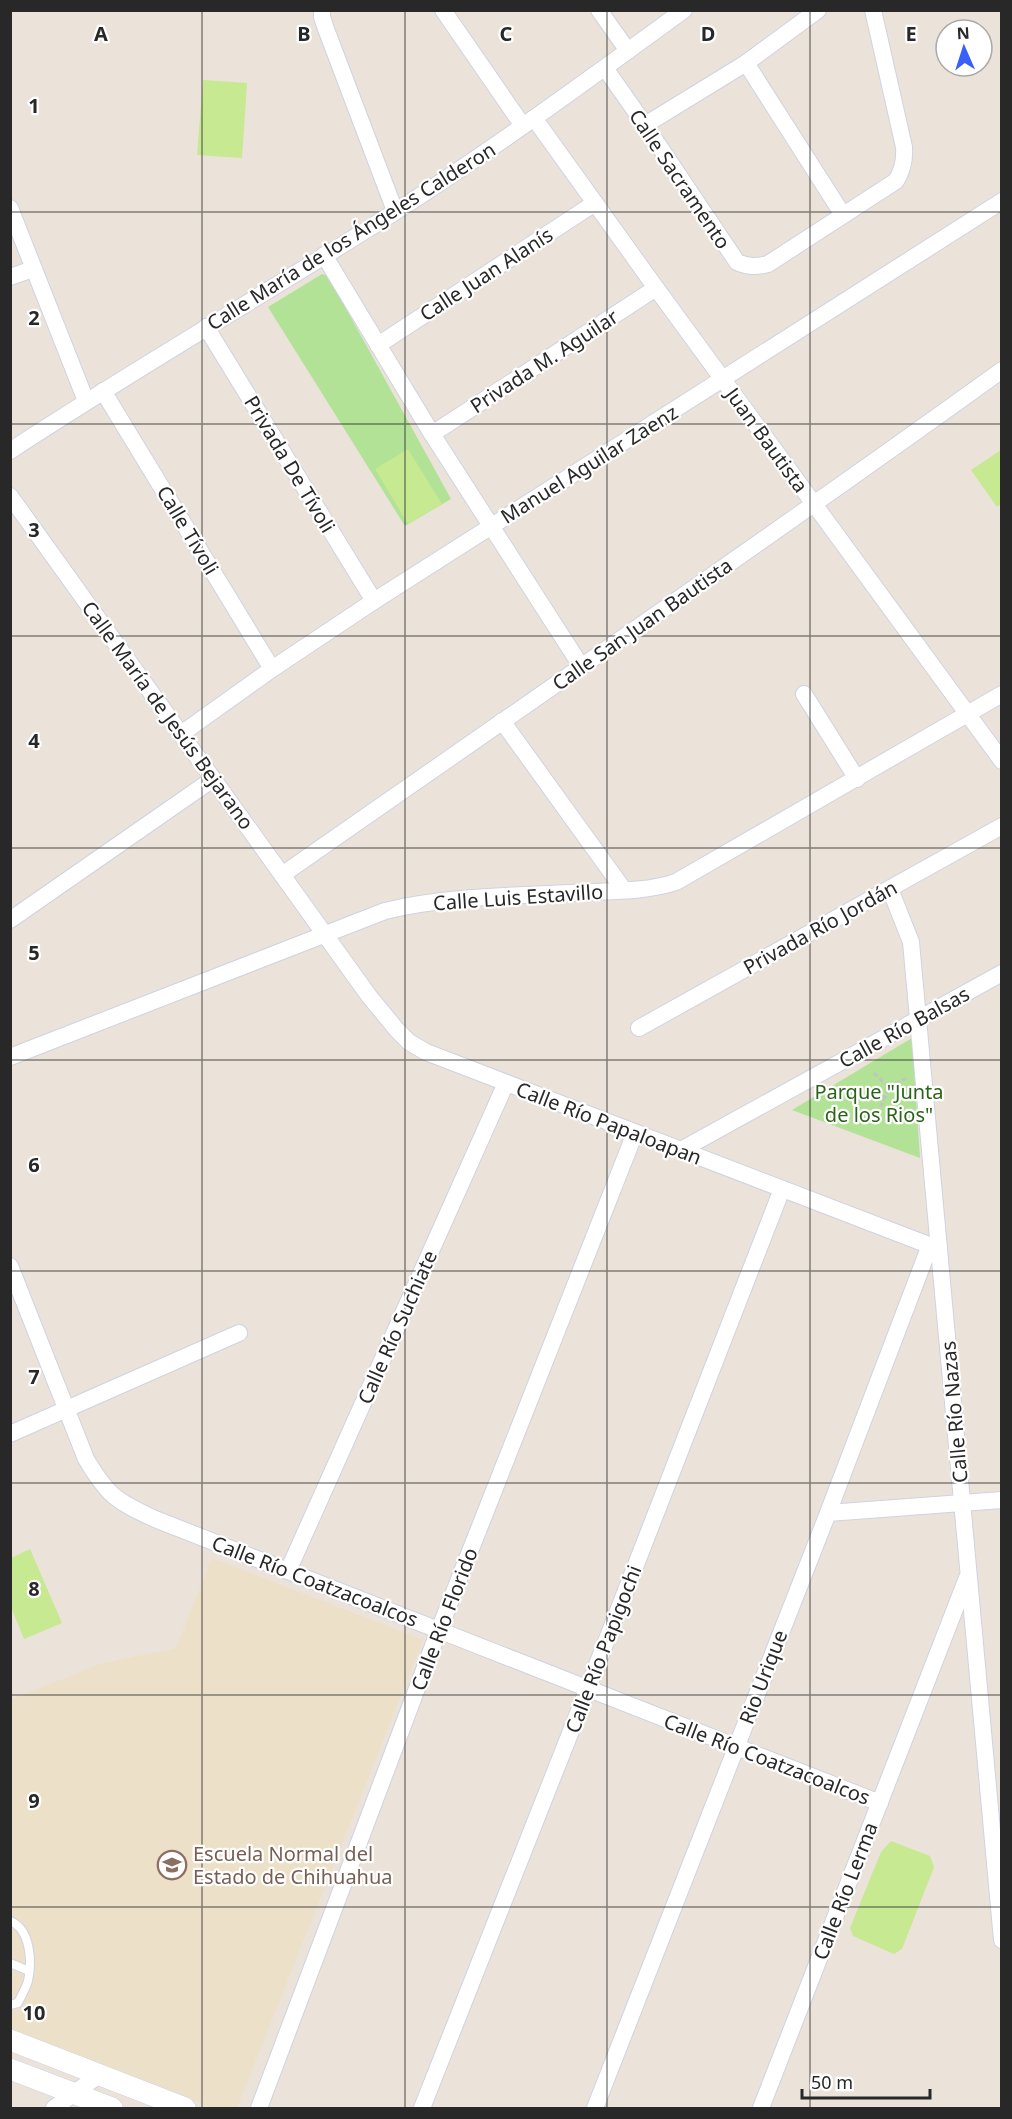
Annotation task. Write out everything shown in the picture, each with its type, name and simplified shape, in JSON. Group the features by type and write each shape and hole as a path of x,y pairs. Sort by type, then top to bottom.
{"street":[{"path":"322,10 326,29 395,211"},
{"name":"Juan Bautista","path":"443,10 595,203 1002,761"},
{"path":"599,10 627,51"},
{"name":"Calle María de los Ángeles Calderon","path":"10,451 86,401 395,211 529,122 684,10"},
{"path":"645,125 746,63 819,10"},
{"path":"746,63 843,215 896,182 903,166 904,147 873,10"},
{"name":"Calle Sacramento","path":"604,68 645,125 736,262 751,267 768,264 843,215"},
{"name":"Manuel Aguilar Zaenz","path":"181,734 272,669 374,601 1002,201"},
{"name":"Calle Juan Alanís","path":"378,345 595,203"},
{"path":"10,208 86,401"},
{"path":"324,255 432,434 581,666"},
{"path":"10,277 33,269"},
{"name":"Privada M. Aguilar","path":"432,434 656,288"},
{"name":"Privada De Tívoli","path":"206,327 374,601"},
{"name":"Calle San Juan Bautista","path":"282,875 815,505 1002,370"},
{"name":"Calle Tívoli","path":"103,391 272,669"},
{"name":"Calle María de Jesús Bejarano","path":"10,496 325,934"},
{"path":"804,694 857,779"},
{"name":"Calle Luis Estavillo","path":"10,1057 385,911 438,902 624,890 664,886 676,882 1002,694"},
{"path":"501,722 624,890"},
{"path":"10,920 213,779"},
{"name":"Privada Río Jordán","path":"639,1028 1002,826"},
{"name":"Calle Río Nazas","path":"890,889 911,942 919,1018 934,1247 962,1503 1002,1940"},
{"name":"Calle Río Papaloapan","path":"325,934 369,996 409,1042 426,1052 934,1247"},
{"name":"Calle Río Balsas","path":"681,1150 1002,973"},
{"name":"Calle Río Suchiate","path":"288,1570 506,1083"},
{"name":"Calle Río Florido","path":"259,2109 439,1630 635,1133"},
{"name":"Calle Río Papigochi","path":"422,2109 782,1189"},
{"name":"Rio Urique","path":"595,2109 934,1247"},
{"name":"Calle Río Coatzacoalcos","path":"11,1271 86,1459 105,1488 117,1499 155,1519 880,1803"},
{"path":"10,1434 239,1333"},
{"path":"828,1513 1002,1500"},
{"name":"Calle Río Lerma","path":"761,2109 968,1574"},
{"path":"10,2040 185,2109"},
{"path":"10,2069 111,2109"},
{"path":"54,2109 99,2075"}],"lane":[{"path":"10,1921 17,1923 25,1936 30,1957 28,1982 18,2002 10,2005"},
{"path":"10,1963 29,1971"}],"path":[{"path":"874,1073 889,1087"},
{"path":"880,1108 889,1087 907,1078"}],"shaded area":[{"name":"Escuela Normal del Estado de Chihuahua","path":"212,1558 423,1640 237,2108 213,2108 11,2029 10,1700 100,1664 176,1648"}],"green space":[{"path":"203,80 247,83 242,158 197,155"},
{"path":"322,274 328,276 451,499 405,526 268,307"},
{"path":"408,449 442,504 408,524 375,469"},
{"path":"1001,450 1001,504 997,507 971,470"},
{"name":"Parque \"Junta de los Rios\"","path":"912,1038 920,1158 792,1110"},
{"path":"30,1549 62,1623 24,1639 11,1607 11,1558"},
{"path":"891,1841 930,1856 934,1867 902,1949 894,1954 853,1936 850,1928 881,1852"}],"place":[{"name":"Escuela Normal del Estado de Chihuahua","path":"172,1865"}]}
